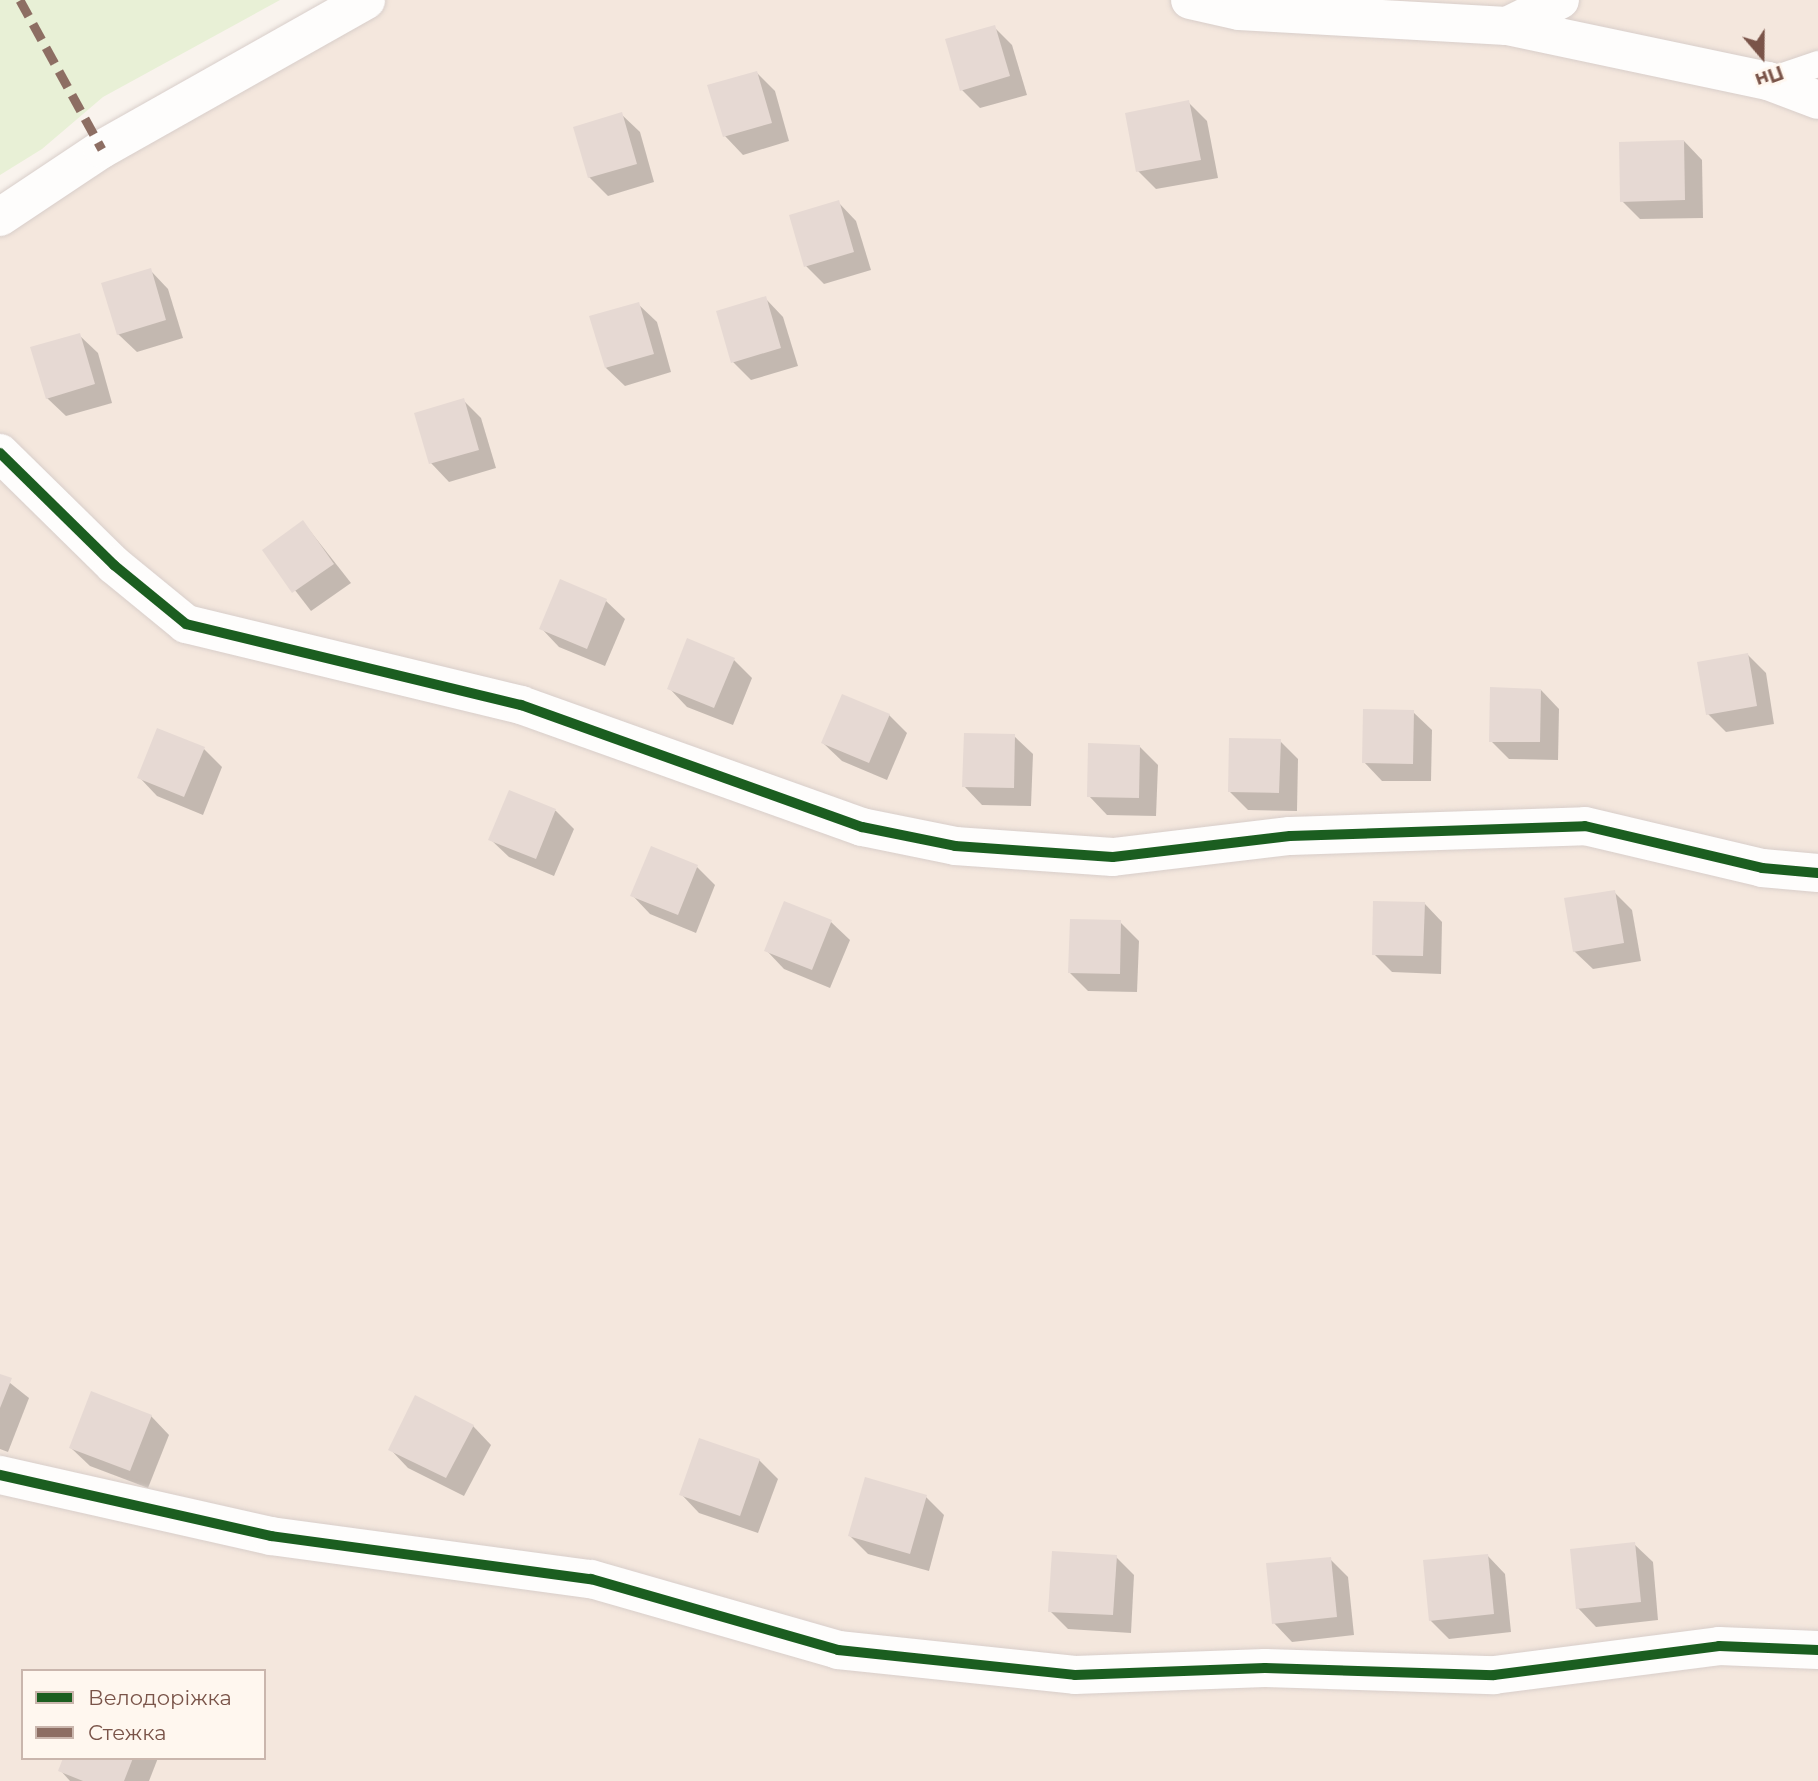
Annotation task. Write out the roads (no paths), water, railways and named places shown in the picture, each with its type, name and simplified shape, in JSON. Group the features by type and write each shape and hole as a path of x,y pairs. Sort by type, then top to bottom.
{"street":[{"path":"0,217 102,149 366,0"},
{"path":"1190,0 1239,10 1507,26 1768,81 1818,100"},
{"path":"1507,26 1560,0"},
{"path":"0,453 114,565 186,624 521,705 862,827 955,846 1113,858 1290,836 1585,826 1762,868 1818,873"},
{"path":"0,1475 271,1536 591,1579 838,1650 1075,1675 1265,1668 1494,1675 1719,1646 1818,1650"}],"lane":[{"path":"1768,81 1818,64"}]}
